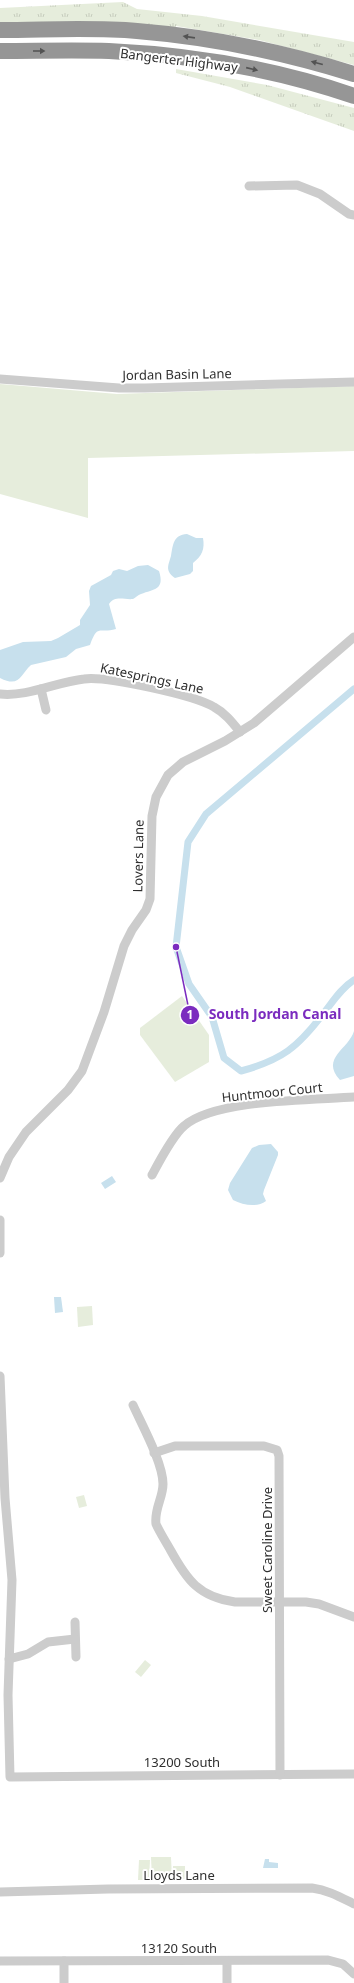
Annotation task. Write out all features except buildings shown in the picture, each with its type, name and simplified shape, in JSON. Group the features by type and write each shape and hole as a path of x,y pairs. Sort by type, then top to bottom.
{"highway":[{"name":"Bangerter Highway","path":"0,30 135,30 177,35 283,53 354,74"},
{"name":"Bangerter Highway","path":"0,51 109,51 159,55 228,64 307,82 354,96"}],"street":[{"path":"250,186 297,185 320,194 349,214 354,215"},
{"name":"Jordan Basin Lane","path":"0,379 139,388 354,382"},
{"name":"Lovers Lane","path":"0,1178 9,1157 26,1132 68,1090 82,1071 104,1012 124,946 132,930 146,910 150,899 152,816 156,797 164,781 173,769 183,762 254,723 354,637"},
{"name":"Katesprings Lane","path":"0,694 21,694 82,679 114,680 207,703 224,713 240,732"},
{"path":"41,689 46,710"},
{"name":"Huntmoor Court","path":"152,1175 182,1127 196,1118 215,1111 276,1102 354,1097"},
{"path":"0,1220 0,1253"},
{"path":"0,1376 4,1498 12,1580 9,1659 4,1695"},
{"path":"133,1405 161,1471 163,1483 162,1492 155,1513 156,1524 189,1581 211,1596 223,1601 319,1604 354,1617"},
{"name":"Sweet Caroline Drive","path":"154,1453 175,1446 264,1446 277,1450 280,1463 280,1774"},
{"path":"75,1622 76,1657"},
{"path":"9,1659 28,1654 48,1642 75,1639"},
{"name":"13200 South","path":"4,1695 10,1777 354,1774"},
{"name":"Lloyds Lane","path":"0,1892 108,1889 312,1888 323,1889 354,1904"},
{"name":"13120 South","path":"0,1961 328,1960 343,1964 354,1973"},
{"path":"64,1961 64,1983"},
{"path":"227,1961 227,1983"}],"green space":[{"path":"123,2 137,9 202,16 354,42 354,65 259,40 176,26 175,28 0,25 0,8"},
{"path":"176,69 267,85 354,108 354,131 230,87 176,73"},
{"path":"0,384 117,394 354,386 354,451 88,458 88,518 0,494"},
{"path":"182,996 209,1035 209,1062 175,1082 140,1035 140,1028"},
{"path":"92,1306 93,1325 78,1327 77,1307"},
{"path":"84,1495 87,1506 79,1508 76,1497"},
{"path":"145,1660 151,1665 141,1677 135,1672"},
{"path":"151,1857 171,1857 172,1879 152,1879"},
{"path":"139,1860 150,1860 149,1880 138,1880"},
{"path":"173,1866 185,1866 185,1879 173,1879"}],"water":[{"path":"187,534 196,538 203,538 204,546 201,555 193,563 193,571 190,574 175,578 170,573 168,568 173,544 176,538"},
{"path":"148,565 159,571 161,582 154,590 140,594 133,599 117,599 111,601 109,604 116,629 97,632 90,645 76,649 66,657 31,665 16,681 12,682 0,678 0,650 23,642 51,641 58,638 80,625 80,620 90,605 89,591 91,586 111,575 113,571 119,569 127,571 138,566"},
{"path":"354,1031 354,1076 340,1080 333,1066 334,1060"},
{"path":"271,1144 278,1152 278,1155 264,1190 263,1194 266,1201 250,1205 233,1200 228,1190 230,1183 252,1148 259,1145"},
{"path":"112,1176 116,1182 105,1189 101,1183"},
{"path":"54,1297 61,1297 63,1312 55,1313"},
{"path":"265,1859 269,1859 269,1862 278,1863 278,1868 263,1868"}],"waterway":[{"path":"354,689 206,814 188,842 176,947 189,984 212,1017 224,1058 241,1071 268,1062 288,1051 297,1044 341,991 354,980"}],"place":[{"name":"South Jordan Canal","path":"176,947"}]}
